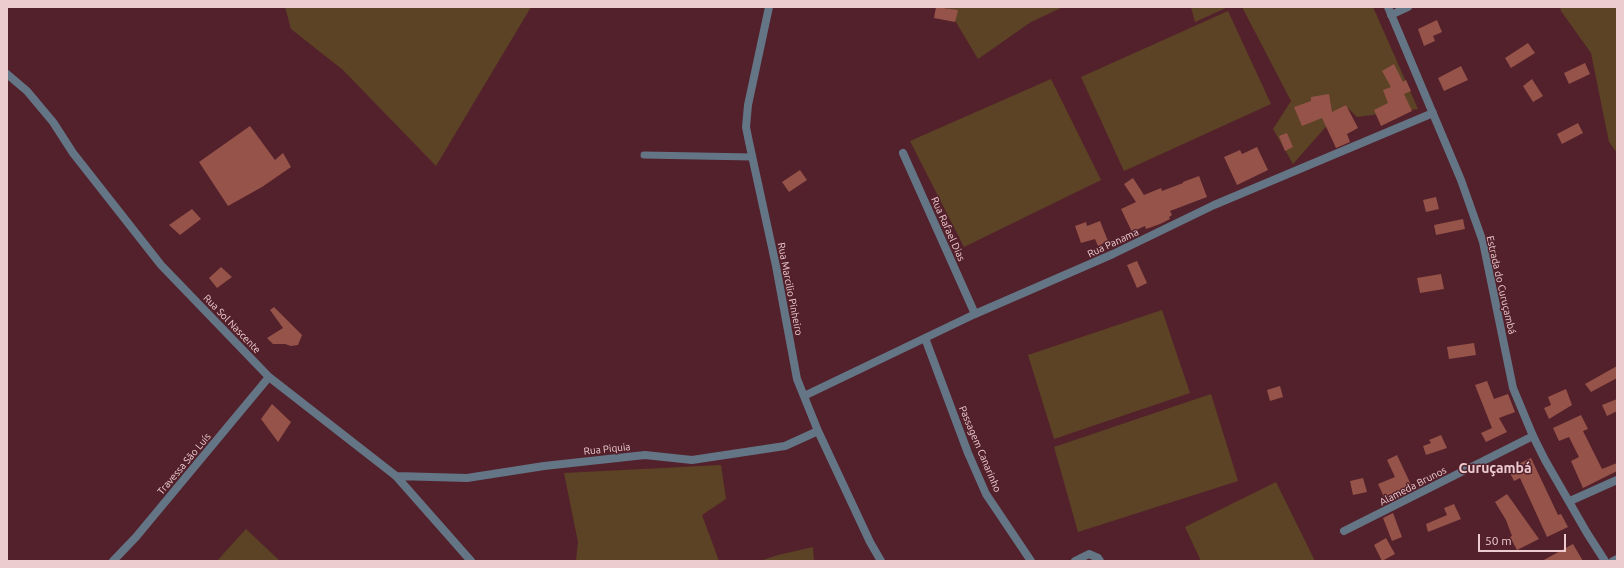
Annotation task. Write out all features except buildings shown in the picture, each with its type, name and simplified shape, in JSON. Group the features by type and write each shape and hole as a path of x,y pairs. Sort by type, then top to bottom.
{"street":[{"name":"Rua Marcilio Pinheiro","path":"769,7 748,105 746,127 776,266 797,379 818,431 870,542 882,561"},
{"name":"Estrada do Curuçambá","path":"1388,7 1461,180 1483,242 1513,388 1533,436 1587,533 1605,561"},
{"path":"1391,15 1408,7"},
{"name":"Rua Sol Nascente","path":"7,74 28,91 53,122 73,153 161,265 269,378 396,476 471,561"},
{"name":"Rua Panama","path":"804,396 975,314 1113,254 1214,205 1433,113"},
{"name":"Rua Rafael Dias","path":"903,153 975,314"},
{"name":"Passagem Canarinho","path":"925,338 968,453 986,494 1032,561"},
{"name":"Travessa São Luís","path":"113,561 136,536 269,378"},
{"name":"Rua Piquia","path":"396,476 467,478 544,466 645,455 692,460 785,446 818,431"},
{"name":"Alameda Brunos","path":"1344,531 1533,436"},
{"path":"1570,501 1617,480"},
{"path":"1075,561 1089,554 1098,558 1100,561"},
{"path":"1613,561 1617,559"}],"lane":[{"path":"644,155 752,157"}],"shaded area":[{"path":"285,7 531,7 436,166 343,70 291,29"},
{"path":"947,7 1063,7 1031,22 978,59"},
{"path":"1191,7 1228,7 1195,22"},
{"path":"1242,7 1373,7 1418,109 1357,117 1345,105 1293,164 1273,129 1291,101"},
{"path":"1560,7 1617,7 1617,153 1609,142 1591,53 1561,11"},
{"path":"1228,11 1271,104 1124,171 1081,77"},
{"path":"1051,79 1101,180 964,247 910,141"},
{"path":"1162,310 1190,393 1054,439 1028,355"},
{"path":"1211,394 1238,481 1078,532 1054,447"},
{"path":"721,465 726,499 702,515 719,561 576,561 578,542 564,473"},
{"path":"1276,482 1315,561 1201,561 1185,527"},
{"path":"246,529 280,561 217,561"},
{"path":"813,547 814,561 760,561 778,555"}],"district":[{"name":"Curuçambá","path":"1495,468"}]}
